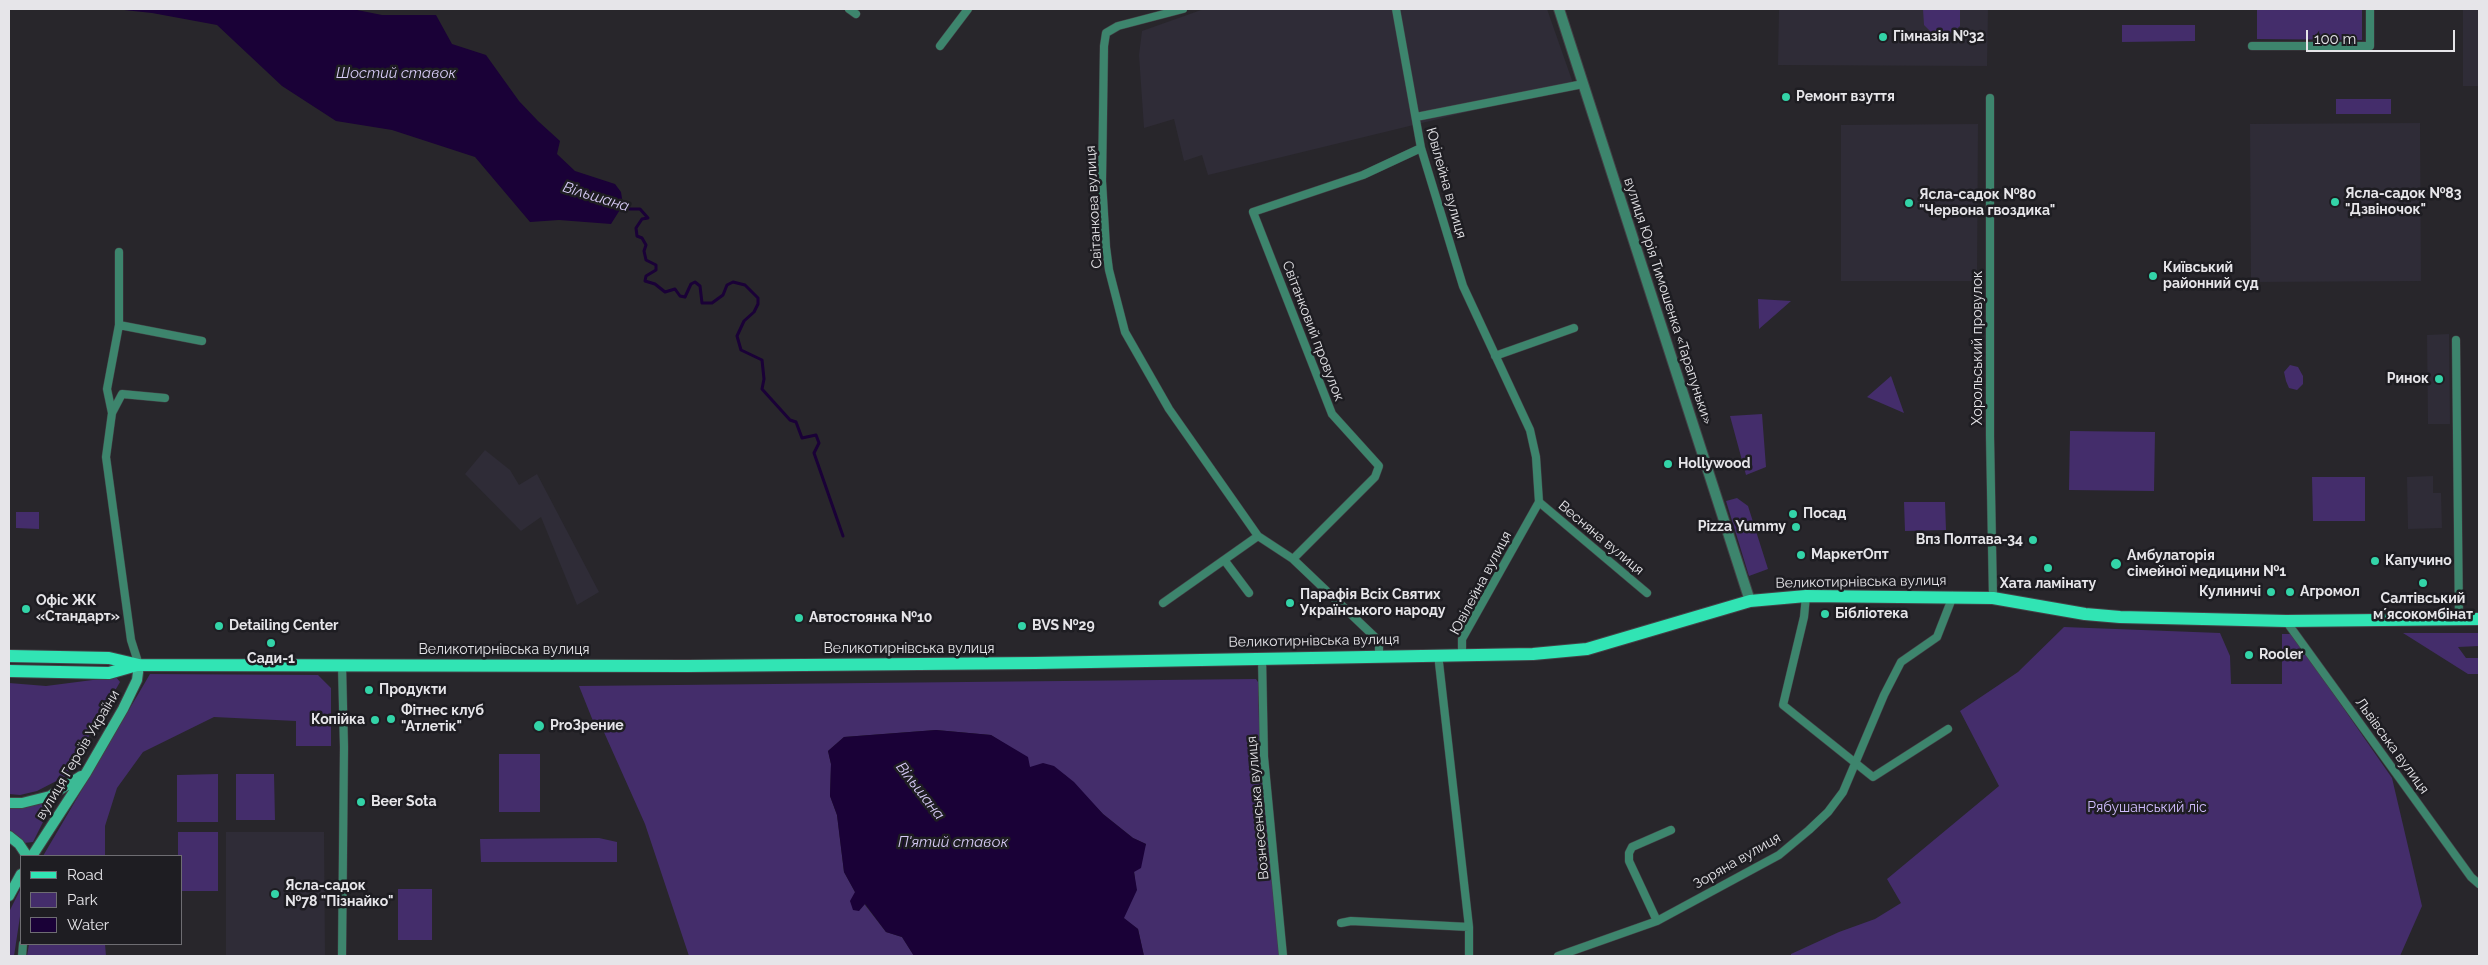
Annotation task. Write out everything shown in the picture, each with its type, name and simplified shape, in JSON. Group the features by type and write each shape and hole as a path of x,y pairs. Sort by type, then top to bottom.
{"main road":[{"name":"Великотирнівська вулиця","path":"9,656 109,658 140,665 342,665 874,664 1533,654 1587,649 1750,601 1806,596 1953,596 1992,598 2085,614 2120,617 2286,621 2479,619"},
{"name":"Великотирнівська вулиця","path":"9,671 109,673 140,665"},
{"name":"вулиця Героїв України","path":"33,855 86,773 123,709 137,680 140,665"},
{"path":"9,803 22,803 50,796 86,773"},
{"path":"9,836 19,844 26,855"},
{"path":"9,896 20,876"}],"street":[{"path":"940,46 968,9"},
{"name":"Світанкова вулиця","path":"1184,9 1118,26 1106,34 1104,46 1102,181 1106,247 1109,270 1125,332 1169,409 1258,536 1293,559 1379,641 1379,655"},
{"name":"Ювілейна вулиця","path":"1396,9 1421,148 1463,286 1533,439 1539,502 1462,639 1462,654"},
{"name":"вулиця Юрія Тимошенка «Тарапуньки»","path":"1559,9 1750,601"},
{"path":"2252,46 2370,46 2370,9"},
{"path":"1416,118 1583,84"},
{"name":"Хорольський провулок","path":"1990,98 1992,598"},
{"name":"Світанковий провулок","path":"1293,559 1375,478 1379,466 1332,414 1254,212 1363,175 1421,148"},
{"path":"112,413 106,389 119,325 119,252"},
{"path":"119,325 202,341"},
{"path":"1495,356 1574,328"},
{"path":"2456,340 2460,620"},
{"path":"140,665 131,640 106,457 112,413 122,394 165,398"},
{"name":"Весняна вулиця","path":"1539,502 1647,592"},
{"path":"1163,603 1258,536"},
{"path":"1225,561 1249,593"},
{"path":"1806,596 1804,617 1783,705 1873,777 1948,729"},
{"name":"Зоряна вулиця","path":"1558,956 1657,921 1779,855 1828,812 1842,792 1901,662 1937,638 1953,596"},
{"name":"Львівська вулиця","path":"2286,621 2471,877 2479,884"},
{"path":"1438,654 1469,927 1469,956"},
{"name":"Вознесенська вулиця","path":"1262,657 1264,757 1283,956"},
{"path":"342,665 344,747 342,956"},
{"path":"1657,921 1630,861 1630,852 1632,847 1671,830"},
{"path":"1341,923 1469,927"}],"shaded area":[{"path":"1204,9 1547,9 1574,86 1208,175 1202,155 1184,161 1174,119 1144,128 1139,55 1142,31"},
{"name":"Гімназія №32","path":"1779,9 1988,9 1987,66 1778,65"},
{"path":"2463,9 2479,9 2479,86 2463,86"},
{"name":"Ясла-садок №83 \"Дзвіночок\"","path":"2420,123 2421,281 2251,282 2250,124"},
{"name":"Ясла-садок №80 \"Червона гвоздика\"","path":"1978,124 1977,281 1841,281 1841,125"},
{"name":"Ринок","path":"2449,334 2450,424 2428,424 2427,335"},
{"path":"485,450 510,470 519,485 537,474 599,592 577,605 541,517 521,531 465,474"},
{"path":"2433,476 2433,493 2441,493 2442,528 2408,529 2407,477"},
{"name":"Ясла-садок №78 \"Пізнайко\"","path":"226,832 324,832 325,956 226,956"}],"green space":[{"path":"1923,9 1960,9 1960,26 1949,35 1932,33 1924,25"},
{"path":"2257,9 2362,9 2362,40 2257,39"},
{"path":"2122,25 2195,25 2195,41 2122,42"},
{"path":"2336,99 2391,99 2391,114 2336,114"},
{"path":"1758,299 1791,301 1759,329"},
{"path":"2290,365 2298,367 2303,376 2303,384 2297,390 2289,388 2286,381 2284,372"},
{"path":"1891,376 1904,413 1867,397"},
{"path":"1762,414 1766,467 1746,475 1730,416"},
{"path":"2070,431 2155,432 2154,491 2069,490"},
{"path":"2312,477 2365,477 2365,521 2313,521"},
{"path":"1737,498 1748,506 1768,569 1749,576 1726,501"},
{"path":"1904,502 1945,502 1946,530 1905,531"},
{"path":"16,512 39,512 39,529 16,528"},
{"name":"Рябушанський ліс","path":"2064,627 2220,633 2230,656 2231,684 2282,684 2282,634 2292,634 2392,778 2422,906 2400,956 1791,956 1791,954 1839,932 1875,919 1901,903 1887,879 1999,786 1960,711 2018,672"},
{"path":"2403,633 2479,633 2479,646 2458,647 2466,658 2479,658 2479,674 2468,674"},
{"path":"150,674 318,675 331,688 331,746 296,746 296,721 214,717 143,752 117,788 105,826 105,855 44,855"},
{"path":"116,677 120,682 66,776 37,791 20,795 9,794 9,683 46,686"},
{"path":"1256,679 1258,682 1260,758 1281,956 1144,956 1138,929 1123,918 1136,890 1134,871 1146,844 1133,838 1103,814 1065,775 1030,767 1008,746 991,735 936,730 844,737 828,751 831,764 830,796 837,815 844,872 855,892 886,932 902,937 914,956 689,956 645,824 603,730 597,721 593,721 579,686"},
{"path":"499,754 540,754 540,812 499,812"},
{"path":"218,774 218,822 177,822 177,775"},
{"path":"236,774 274,774 275,820 236,820"},
{"path":"45,801 50,808 33,842 24,843 9,829 9,807 24,808"},
{"path":"178,832 218,832 218,891 182,891 182,855 178,855"},
{"path":"599,838 617,842 617,862 481,862 480,839"},
{"path":"398,889 432,889 432,940 398,940"},
{"path":"20,890 20,917 14,956 9,956 9,912"},
{"path":"29,945 105,945 106,956 27,956"}],"water":[{"name":"Шостий ставок","path":"115,9 352,9 382,15 436,15 452,44 486,55 519,101 560,141 557,154 575,171 615,184 621,192 623,205 611,224 559,220 530,222 475,157 392,130 336,121 282,86 217,25 152,13"},
{"name":"П'ятий ставок","path":"936,730 991,735 1028,757 1030,767 1043,763 1054,766 1074,782 1103,814 1133,838 1146,844 1141,868 1134,872 1137,890 1124,918 1138,929 1144,956 914,956 902,937 886,932 865,904 859,911 853,910 850,901 855,892 844,872 837,815 830,796 831,764 828,751 844,737"}],"waterway":[{"name":"Вільшана","path":"620,205 630,209 640,209 648,218 642,219 636,228 637,236 642,238 646,245 644,251 646,260 656,265 656,270 646,276 645,281 655,284 665,292 675,289 680,296 685,297 691,284 695,282 700,286 702,303 712,303 723,295 727,285 733,282 745,285 758,298 758,304 754,312 744,321 737,336 741,350 762,360 764,379 762,389 790,420 796,422 802,438 816,435 819,443 814,453 843,536"}],"place":[{"name":"Гімназія №32","path":"1883,37"},
{"name":"Ремонт взуття","path":"1786,97"},
{"name":"Ясла-садок №83 \"Дзвіночок\"","path":"2335,202"},
{"name":"Ясла-садок №80 \"Червона гвоздика\"","path":"1909,203"},
{"name":"Київський районний суд","path":"2153,276"},
{"name":"Ринок","path":"2439,379"},
{"name":"Hollywood","path":"1668,464"},
{"name":"Посад","path":"1793,514"},
{"name":"Pizza Yummy","path":"1796,527"},
{"name":"Впз Полтава-34","path":"2033,540"},
{"name":"МаркетОпт","path":"1801,555"},
{"name":"Капучино","path":"2375,561"},
{"name":"Амбулаторія сімейної медицини №1","path":"2116,564"},
{"name":"Хата ламінату","path":"2048,568"},
{"name":"Салтівський мʼясокомбінат","path":"2423,583"},
{"name":"Кулиничі","path":"2271,592"},
{"name":"Агромол","path":"2290,592"},
{"name":"Парафія Всіх Святих Українського народу","path":"1290,603"},
{"name":"Офіс ЖК «Стандарт»","path":"26,609"},
{"name":"Бібліотека","path":"1825,614"},
{"name":"Автостоянка №10","path":"799,618"},
{"name":"Detailing Center","path":"219,626"},
{"name":"BVS №29","path":"1022,626"},
{"name":"Сади-1","path":"271,643"},
{"name":"Rooler","path":"2249,655"},
{"name":"Продукти","path":"369,690"},
{"name":"Фітнес клуб \"Атлетік\"","path":"391,719"},
{"name":"Копійка","path":"375,720"},
{"name":"ProЗрение","path":"539,726"},
{"name":"Beer Sota","path":"361,802"},
{"name":"Ясла-садок №78 \"Пізнайко\"","path":"275,894"}]}
